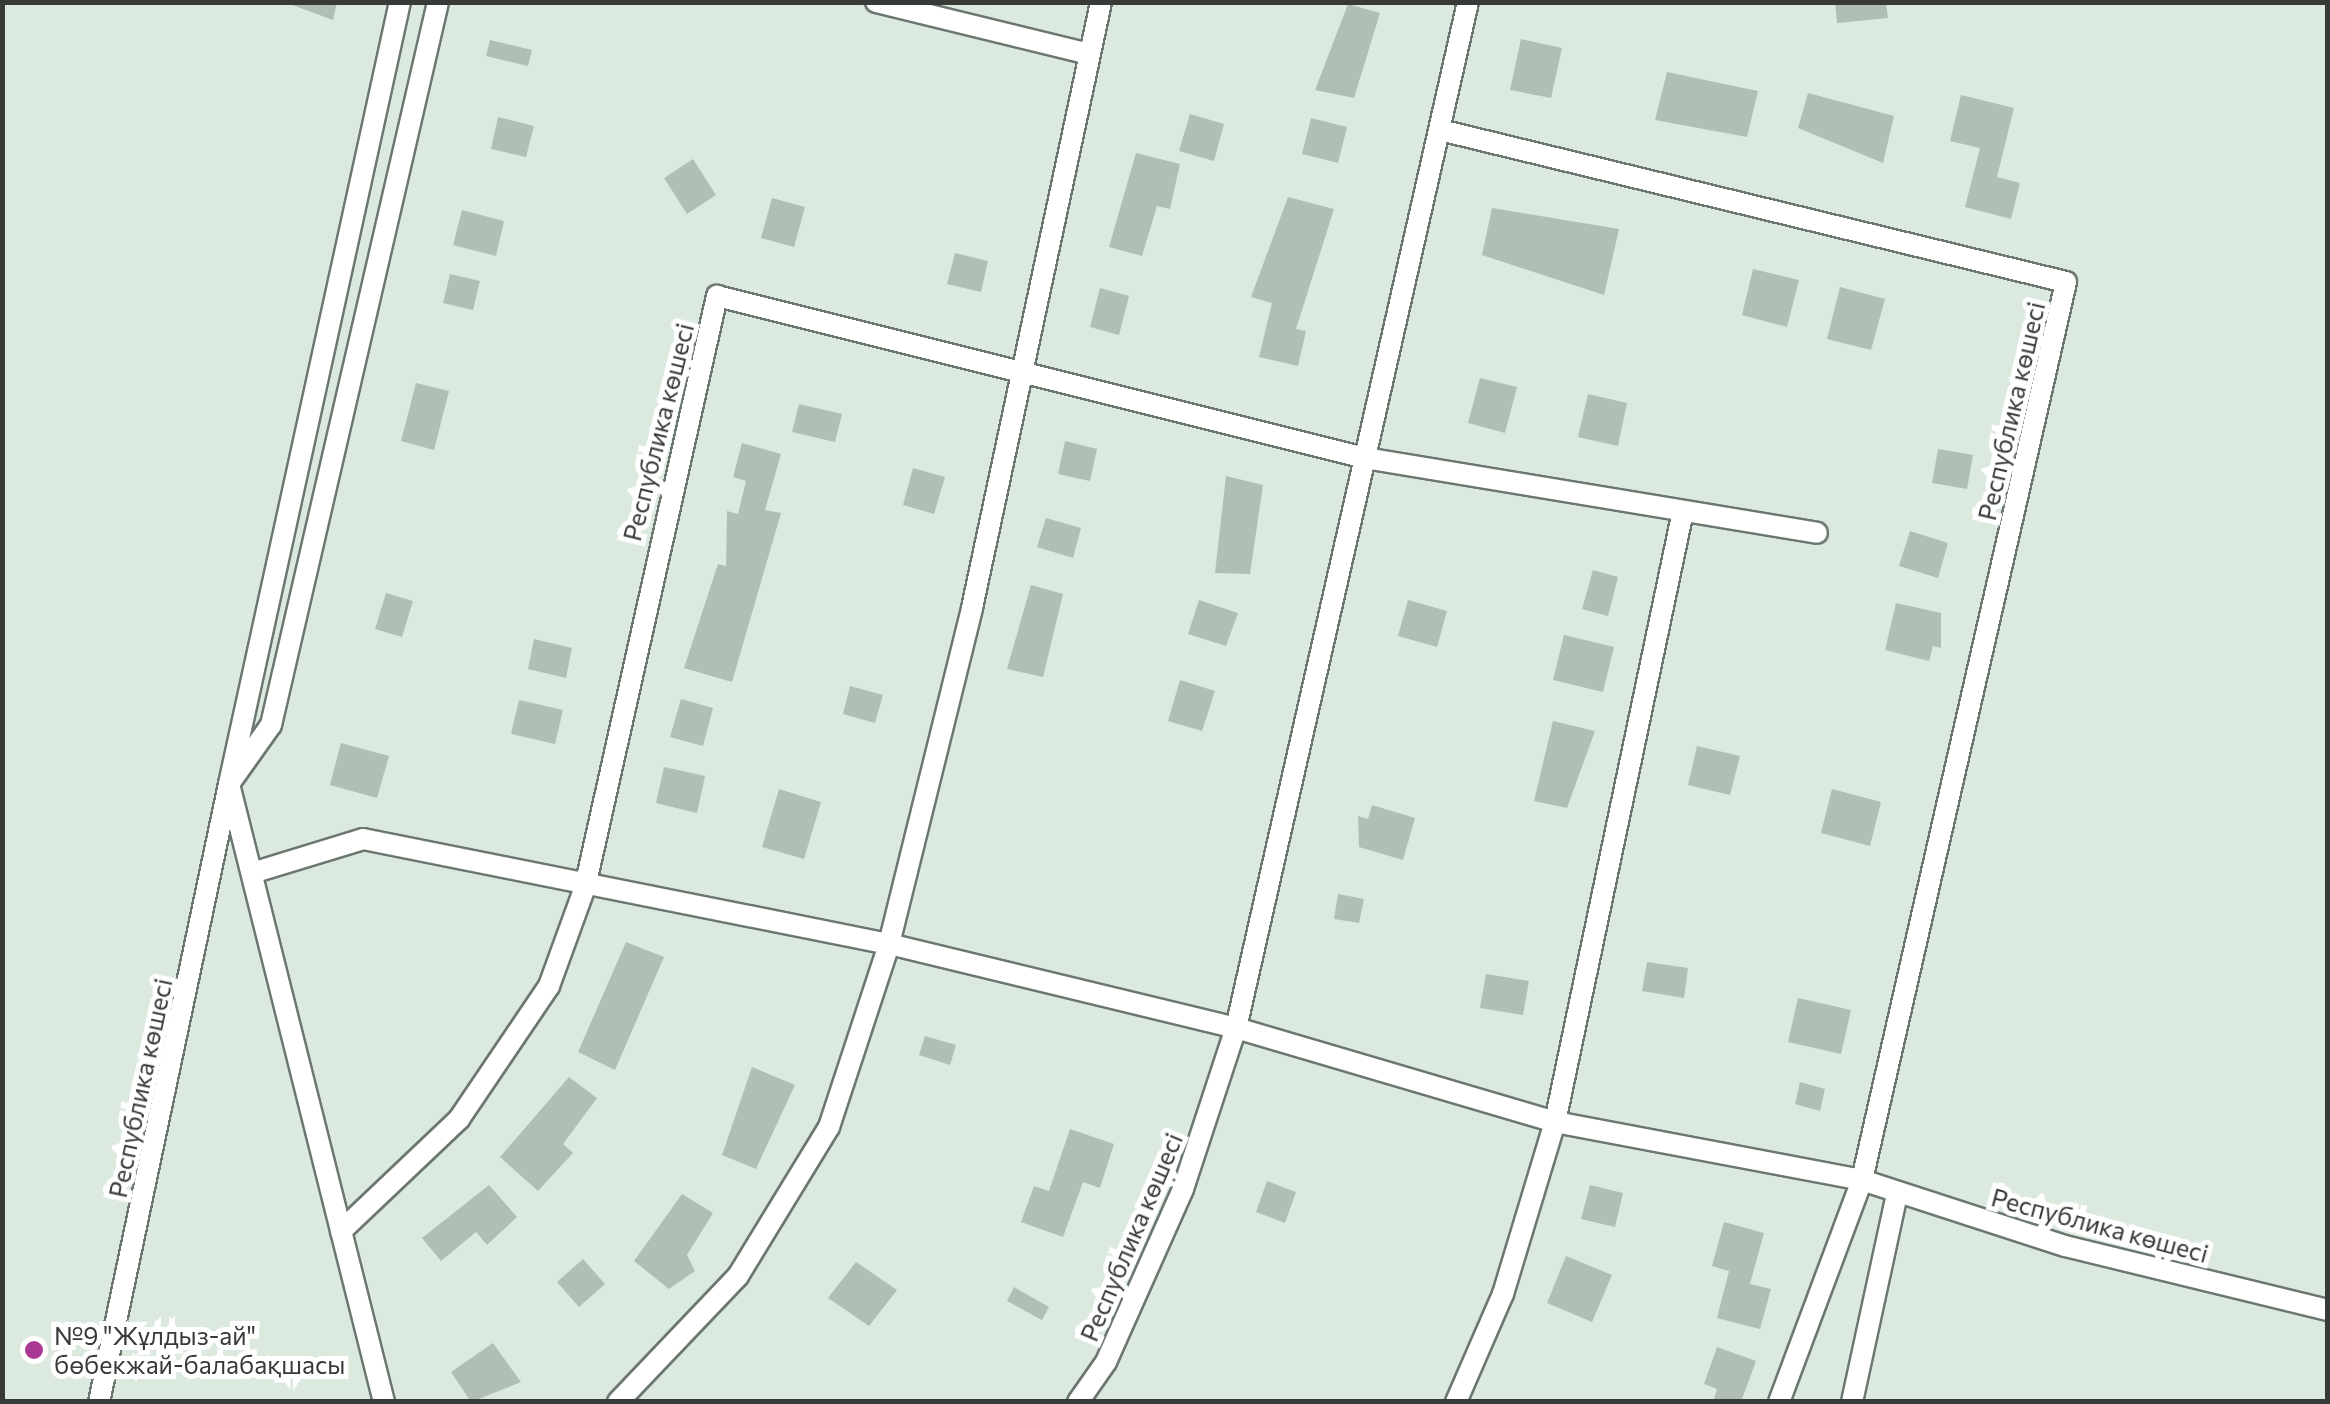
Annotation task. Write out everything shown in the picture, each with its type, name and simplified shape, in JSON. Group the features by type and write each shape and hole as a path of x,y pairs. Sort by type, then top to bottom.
{"street":[{"path":"384,1402 229,784 400,2"},
{"name":"Республика көшесі","path":"100,1402 229,784 272,725 438,2"},
{"path":"876,2 1089,54"},
{"path":"618,1402 738,1276 829,1128 889,944 1022,369 1101,2"},
{"name":"Республика көшесі","path":"1078,1402 1106,1362 1183,1188 1236,1028 1468,2"},
{"name":"Республика көшесі","path":"1440,130 2066,282 1862,1180 1779,1402"},
{"name":"Республика көшесі","path":"342,1232 459,1119 549,986 585,887 717,296 1022,369 1365,458 1817,533"},
{"path":"1456,1402 1503,1294 1555,1122 1682,510"},
{"name":"Республика көшесі","path":"252,873 363,838 585,887 889,944 1236,1028 1555,1122 1862,1180 2065,1246 2328,1310"},
{"path":"1852,1402 1897,1193"}],"building":[{"path":"284,2 337,2 333,20"},
{"path":"1835,2 1886,2 1888,18 1837,23"},
{"path":"1348,4 1380,13 1354,98 1315,90"},
{"path":"1521,39 1562,48 1551,98 1510,90"},
{"path":"490,40 532,50 528,66 486,56"},
{"path":"1667,72 1758,91 1747,137 1655,120"},
{"path":"1808,93 1894,116 1883,163 1798,128"},
{"path":"1961,95 2014,108 1997,177 2020,183 2011,219 1965,207 1980,148 1950,141"},
{"path":"1190,114 1224,124 1214,161 1179,151"},
{"path":"498,117 534,126 526,157 491,149"},
{"path":"1311,118 1347,127 1338,163 1302,154"},
{"path":"1136,153 1180,164 1170,209 1157,206 1142,256 1109,247"},
{"path":"693,159 716,195 687,214 664,178"},
{"path":"1288,197 1334,209 1296,329 1306,331 1298,366 1259,357 1272,303 1251,297"},
{"path":"772,198 805,207 794,247 761,238"},
{"path":"1492,208 1619,229 1604,295 1482,255"},
{"path":"462,210 504,221 496,256 453,245"},
{"path":"955,253 988,261 981,292 947,284"},
{"path":"1753,269 1799,280 1787,327 1742,315"},
{"path":"450,274 480,281 473,310 443,303"},
{"path":"1840,287 1885,299 1871,350 1827,339"},
{"path":"1100,288 1129,296 1119,335 1090,327"},
{"path":"1480,378 1517,387 1505,433 1468,423"},
{"path":"416,383 449,391 434,450 401,441"},
{"path":"1588,394 1627,403 1618,446 1578,437"},
{"path":"799,404 842,414 835,442 792,432"},
{"path":"1065,441 1097,449 1090,481 1058,474"},
{"path":"742,443 781,454 765,510 781,513 732,682 684,668 718,564 726,566 727,511 738,514 746,481 733,477"},
{"path":"1938,449 1973,455 1967,489 1932,483"},
{"path":"913,468 945,477 934,514 903,505"},
{"path":"1226,476 1263,485 1250,574 1215,573"},
{"path":"1046,518 1081,528 1073,558 1037,547"},
{"path":"1910,531 1948,543 1938,578 1899,566"},
{"path":"1593,570 1618,577 1608,616 1582,609"},
{"path":"1031,585 1063,594 1043,677 1007,669"},
{"path":"386,593 413,601 402,637 375,629"},
{"path":"1199,600 1238,613 1226,646 1188,634"},
{"path":"1408,600 1447,611 1437,647 1398,636"},
{"path":"1896,603 1941,613 1941,648 1933,646 1929,661 1885,650"},
{"path":"1564,635 1614,647 1603,692 1553,680"},
{"path":"534,639 572,648 566,678 528,669"},
{"path":"1180,680 1215,691 1202,731 1168,721"},
{"path":"850,686 883,695 875,723 843,714"},
{"path":"681,699 713,708 703,746 670,737"},
{"path":"519,700 563,710 555,744 511,734"},
{"path":"1553,721 1595,731 1567,808 1534,801"},
{"path":"341,743 389,756 377,798 330,785"},
{"path":"1697,746 1740,756 1730,795 1688,785"},
{"path":"664,767 705,776 697,813 656,803"},
{"path":"779,789 821,802 804,859 762,847"},
{"path":"1832,789 1881,802 1870,846 1821,833"},
{"path":"1372,805 1415,818 1403,860 1359,847 1358,816 1368,819"},
{"path":"1338,894 1364,899 1359,923 1334,919"},
{"path":"626,942 664,957 615,1070 578,1052"},
{"path":"1647,962 1688,968 1684,998 1642,991"},
{"path":"1486,974 1529,981 1523,1015 1480,1008"},
{"path":"1798,998 1851,1010 1841,1054 1788,1042"},
{"path":"925,1036 956,1045 950,1065 919,1055"},
{"path":"752,1067 795,1085 756,1169 722,1155"},
{"path":"569,1077 597,1098 563,1144 573,1153 538,1191 500,1157"},
{"path":"1800,1082 1825,1089 1820,1111 1795,1104"},
{"path":"1070,1129 1114,1144 1100,1188 1083,1182 1063,1237 1021,1222 1034,1186 1049,1191"},
{"path":"1267,1181 1296,1192 1285,1223 1256,1212"},
{"path":"489,1185 517,1217 487,1245 476,1232 441,1261 422,1238"},
{"path":"1590,1185 1623,1193 1615,1227 1581,1219"},
{"path":"682,1194 713,1213 687,1255 695,1271 669,1289 634,1261"},
{"path":"1724,1222 1764,1233 1750,1284 1771,1289 1760,1329 1717,1318 1729,1271 1712,1266"},
{"path":"1566,1256 1612,1275 1592,1322 1547,1303"},
{"path":"583,1259 605,1284 579,1307 557,1282"},
{"path":"856,1262 897,1290 869,1326 828,1298"},
{"path":"1014,1287 1049,1307 1042,1320 1007,1301"},
{"path":"493,1343 521,1382 471,1402 451,1372"},
{"path":"1717,1347 1756,1361 1741,1402 1713,1402 1717,1389 1704,1384"}],"place":[{"name":"№9 \"Жұлдыз-ай\" бөбекжай-балабақшасы","path":"34,1350"}]}
